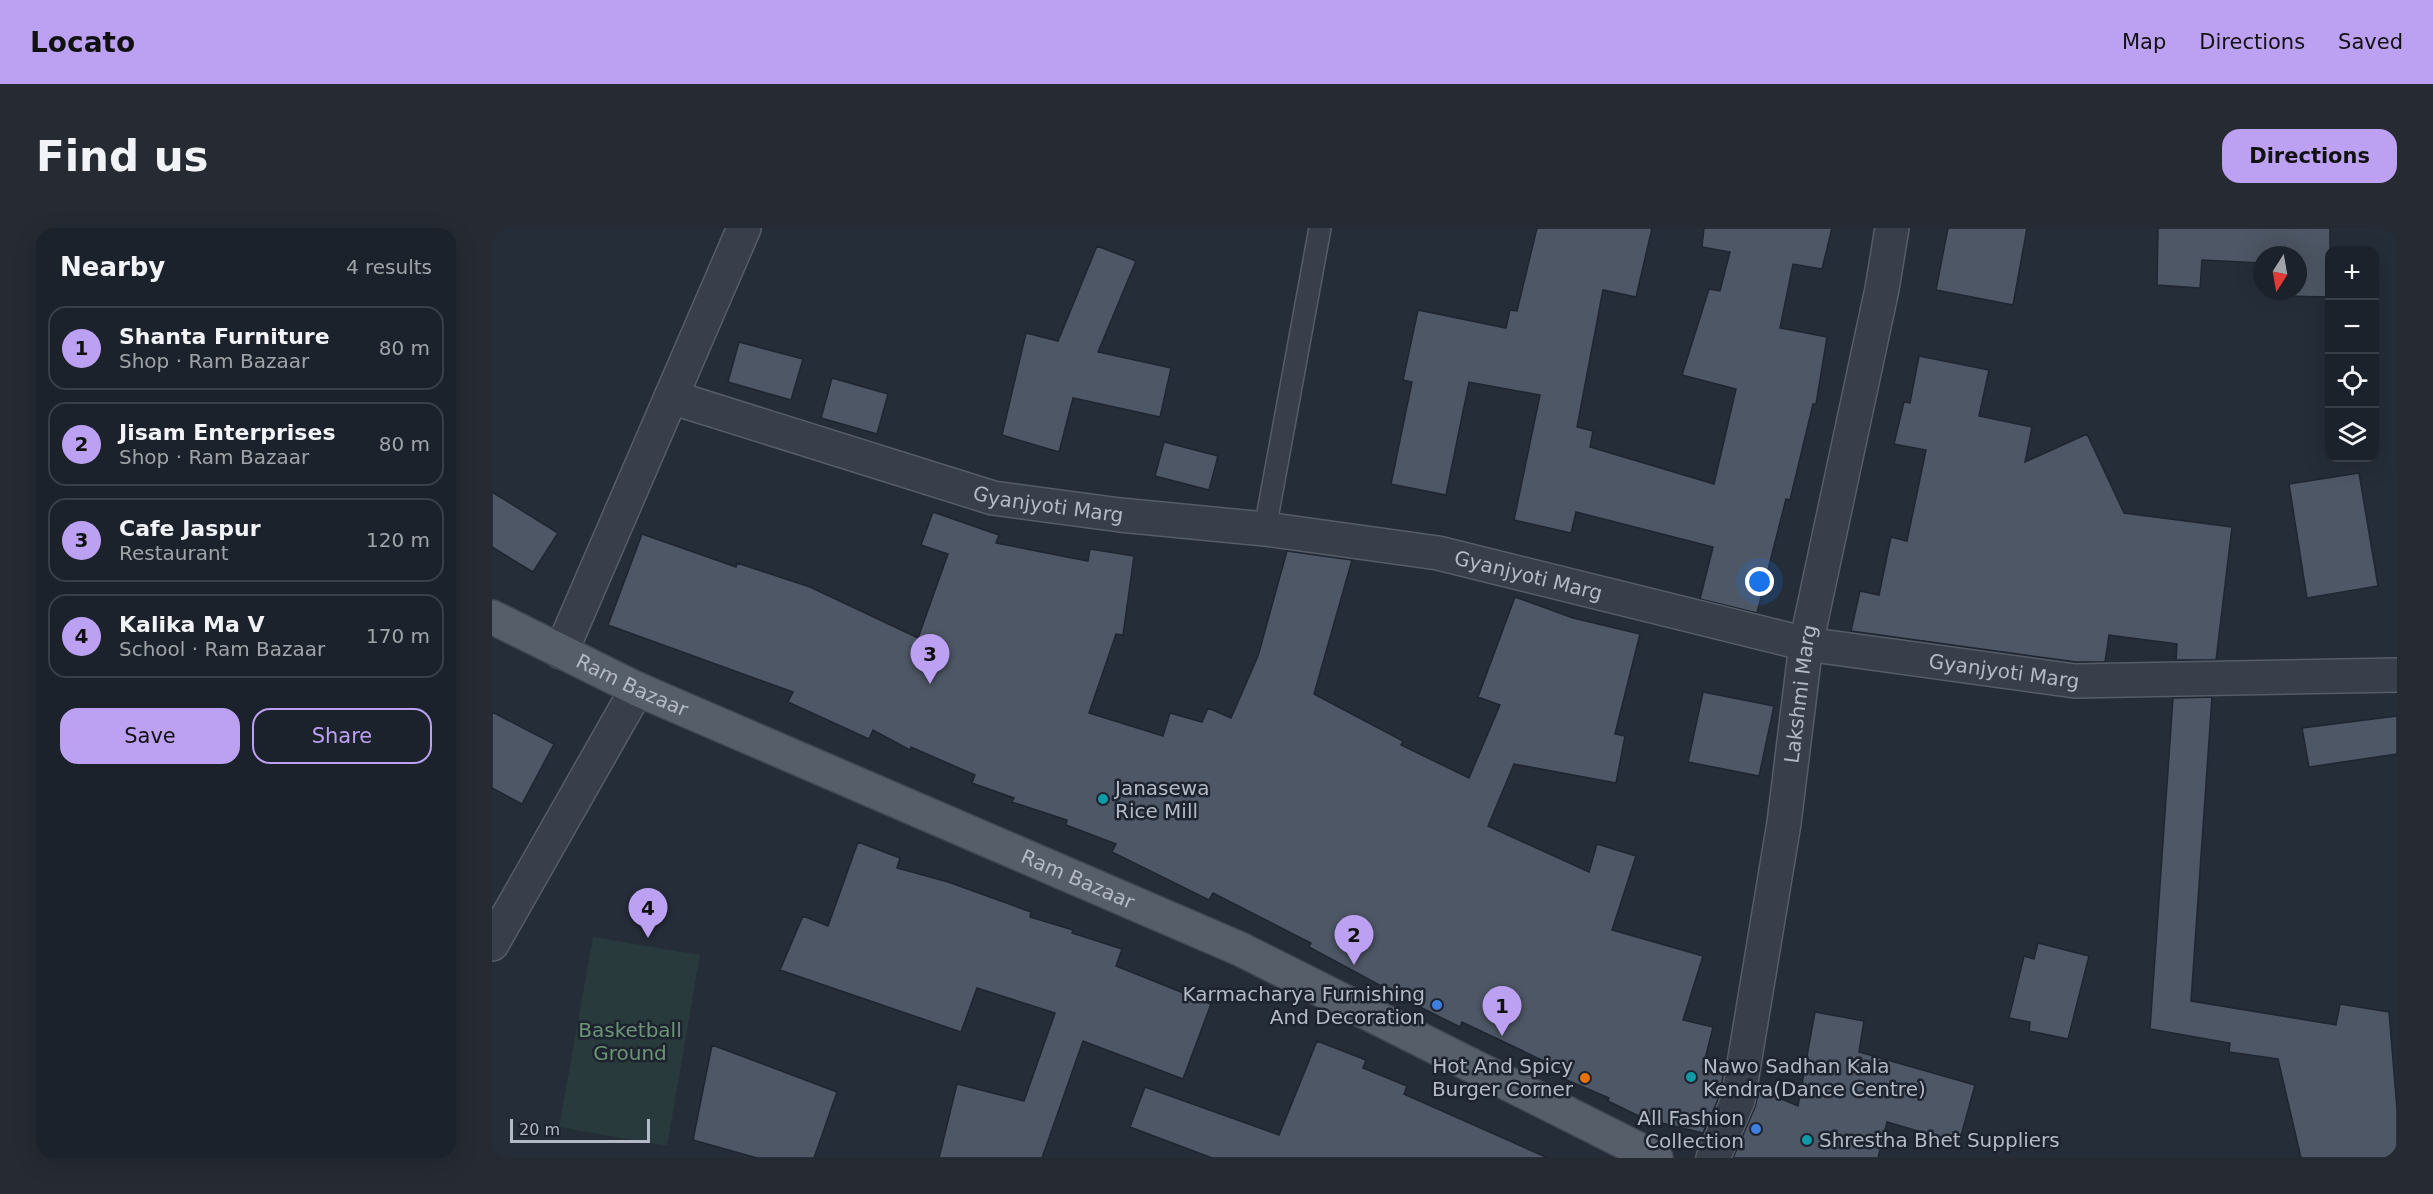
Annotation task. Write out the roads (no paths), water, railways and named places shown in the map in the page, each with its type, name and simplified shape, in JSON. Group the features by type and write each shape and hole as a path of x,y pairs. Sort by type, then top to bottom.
{"main road":[{"name":"Ram Bazaar","path":"492,617 637,689 1240,949 1656,1158"}],"street":[{"path":"561,652 744,228"},
{"name":"Lakshmi Marg","path":"1713,1158 1738,1100 1784,823 1806,644 1882,290 1892,228"},
{"name":"Gyanjyoti Marg","path":"671,397 993,498 1120,515 1265,529 1438,553 1806,644 2075,681 2397,675"},
{"path":"492,944 637,689"}],"lane":[{"path":"1265,529 1320,228"}],"place":[{"name":"Cafe Jaspur","path":"930,684"},
{"name":"Janasewa Rice Mill","path":"1103,799"},
{"name":"Kalika Ma V","path":"648,938"},
{"name":"Jisam Enterprises","path":"1354,965"},
{"name":"Karmacharya Furnishing And Decoration","path":"1437,1005"},
{"name":"Shanta Furniture","path":"1502,1036"},
{"name":"Nawo Sadhan Kala Kendra(Dance Centre)","path":"1691,1077"},
{"name":"Hot And Spicy Burger Corner","path":"1585,1078"},
{"name":"All Fashion Collection","path":"1756,1129"},
{"name":"Shrestha Bhet Suppliers","path":"1807,1140"}],"park label":[{"name":"Basketball Ground","path":"630,1042"}]}
